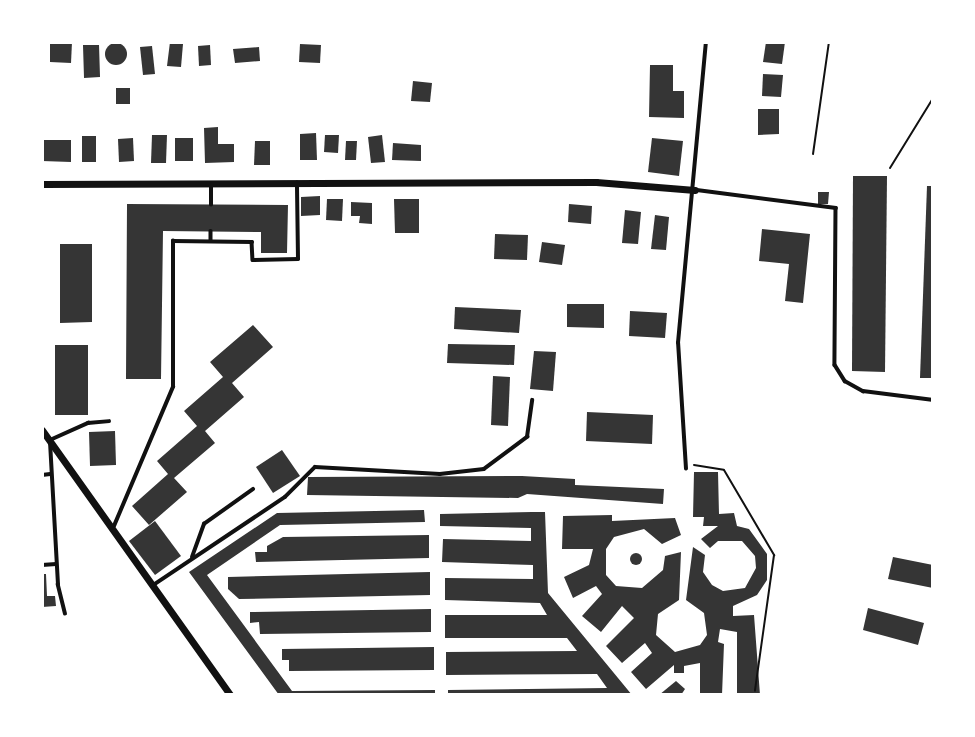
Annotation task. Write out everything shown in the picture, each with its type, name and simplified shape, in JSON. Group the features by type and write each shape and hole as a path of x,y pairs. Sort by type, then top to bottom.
{"street":[{"path":"42,184 596,183 695,190"},
{"path":"45,435 114,526 230,695"}],"lane":[{"path":"686,467 678,342 695,190 706,42"},
{"path":"114,526 173,387 173,241 252,242 253,260 298,259 297,183"},
{"path":"211,184 211,205"},
{"path":"695,190 836,208 835,365 845,381 863,391 933,400"},
{"path":"211,232 211,241"},
{"path":"155,584 285,497 315,467 440,474 484,469 527,437 532,400"},
{"path":"65,614 57,564 45,435 88,423 108,421"},
{"path":"42,475 50,474"},
{"path":"192,559 204,524 253,489"},
{"path":"42,565 57,564"}],"path":[{"path":"813,154 829,42"},
{"path":"890,168 933,98"},
{"path":"686,467 724,470 774,555 755,691"}],"building":[{"path":"50,42 72,42 71,63 50,62"},
{"path":"170,42 183,44 181,67 167,66"},
{"path":"766,42 785,42 782,64 763,62"},
{"path":"116,43 124,46 127,54 124,62 116,65 108,62 105,54 108,46"},
{"path":"300,44 321,45 320,63 299,62"},
{"path":"83,45 99,45 100,77 84,78"},
{"path":"210,45 211,65 199,66 198,46"},
{"path":"152,46 155,74 143,75 140,47"},
{"path":"259,47 260,61 235,63 233,49"},
{"path":"650,65 673,65 673,91 684,91 684,118 649,117"},
{"path":"763,74 783,75 781,97 762,96"},
{"path":"413,81 432,83 430,102 411,101"},
{"path":"116,88 130,88 130,104 116,104"},
{"path":"758,109 779,109 779,134 758,135"},
{"path":"218,127 218,144 234,144 234,162 205,163 204,128"},
{"path":"316,133 317,160 300,160 300,134"},
{"path":"152,135 167,135 166,163 151,163"},
{"path":"325,135 339,135 338,153 324,152"},
{"path":"382,135 385,162 371,163 368,137"},
{"path":"82,136 96,136 96,162 82,162"},
{"path":"133,138 134,161 119,162 118,139"},
{"path":"175,138 193,138 193,161 175,161"},
{"path":"652,138 683,141 679,176 648,172"},
{"path":"42,140 71,140 71,162 42,161"},
{"path":"255,141 270,141 270,165 254,165"},
{"path":"346,141 357,141 356,160 345,160"},
{"path":"393,143 421,145 421,161 392,160"},
{"path":"853,176 887,176 885,372 852,371"},
{"path":"927,186 933,186 933,378 920,378"},
{"path":"818,192 829,192 828,204 818,204"},
{"path":"320,196 320,215 301,216 301,197"},
{"path":"327,199 343,199 342,221 326,220"},
{"path":"394,199 419,199 419,233 395,233"},
{"path":"351,202 372,203 372,224 359,223 360,216 351,216"},
{"path":"127,204 288,205 287,253 261,253 261,232 163,231 161,379 126,379"},
{"path":"569,204 592,206 591,224 568,222"},
{"path":"625,210 641,212 638,244 622,243"},
{"path":"655,215 669,217 666,250 651,249"},
{"path":"762,229 810,234 803,303 785,301 789,264 759,261"},
{"path":"495,234 528,235 527,260 494,259"},
{"path":"542,242 565,245 562,265 539,262"},
{"path":"60,244 92,244 92,322 60,323"},
{"path":"567,304 604,304 604,328 567,327"},
{"path":"455,307 521,310 519,333 454,329"},
{"path":"630,311 667,313 665,338 629,336"},
{"path":"253,325 273,347 232,383 244,397 205,431 215,443 174,478 187,492 149,525 132,506 168,474 157,461 197,426 184,411 223,377 210,362"},
{"path":"448,344 515,345 514,365 447,363"},
{"path":"55,345 88,345 88,415 55,415"},
{"path":"534,351 556,352 553,391 530,389"},
{"path":"493,376 510,377 508,426 491,425"},
{"path":"587,412 653,415 652,444 586,441"},
{"path":"115,431 116,465 90,466 89,432"},
{"path":"282,450 300,476 273,493 256,467"},
{"path":"694,472 718,472 719,514 734,513 737,526 749,529 767,554 767,580 757,595 733,606 733,616 754,615 760,695 737,695 737,632 720,629 718,642 724,644 722,695 700,695 700,663 684,666 684,673 674,673 674,665 646,689 631,672 652,653 645,643 622,663 606,646 634,618 622,606 601,632 582,616 602,594 596,586 573,598 564,577 589,565 593,549 562,549 563,516 612,515 612,521 675,518 681,535 662,544 644,529 614,537 606,549 606,575 616,586 642,588 663,570 665,556 681,552 679,600 658,614 656,635 675,652 700,645 707,635 704,613 686,600 693,547 705,555 703,572 712,585 723,591 745,588 756,568 755,556 742,541 718,541 710,548 701,539 718,526 703,526 704,517 693,517"},
{"path":"522,476 575,479 575,485 664,489 663,504 527,494 518,498 307,495 308,477"},
{"path":"424,510 425,522 280,525 207,575 292,691 435,690 435,695 279,695 189,572 277,513"},
{"path":"545,512 548,593 632,695 448,695 448,690 607,688 597,674 446,675 446,652 577,651 567,638 445,638 445,615 547,615 540,603 445,600 445,578 533,579 533,565 442,562 443,539 531,541 531,528 440,526 440,514"},
{"path":"155,521 181,556 155,575 129,541"},
{"path":"429,535 429,558 256,562 255,552 267,552 267,546 283,537"},
{"path":"636,553 642,559 636,565 630,559"},
{"path":"893,557 933,565 933,588 888,579"},
{"path":"430,572 430,595 239,599 228,589 228,577"},
{"path":"42,574 46,574 47,596 55,596 56,606 42,607"},
{"path":"868,608 924,623 918,645 863,630"},
{"path":"431,609 431,632 260,634 259,622 250,623 250,612"},
{"path":"434,647 434,670 289,671 289,660 282,660 282,649"},
{"path":"676,681 685,689 681,695 659,695"}]}
